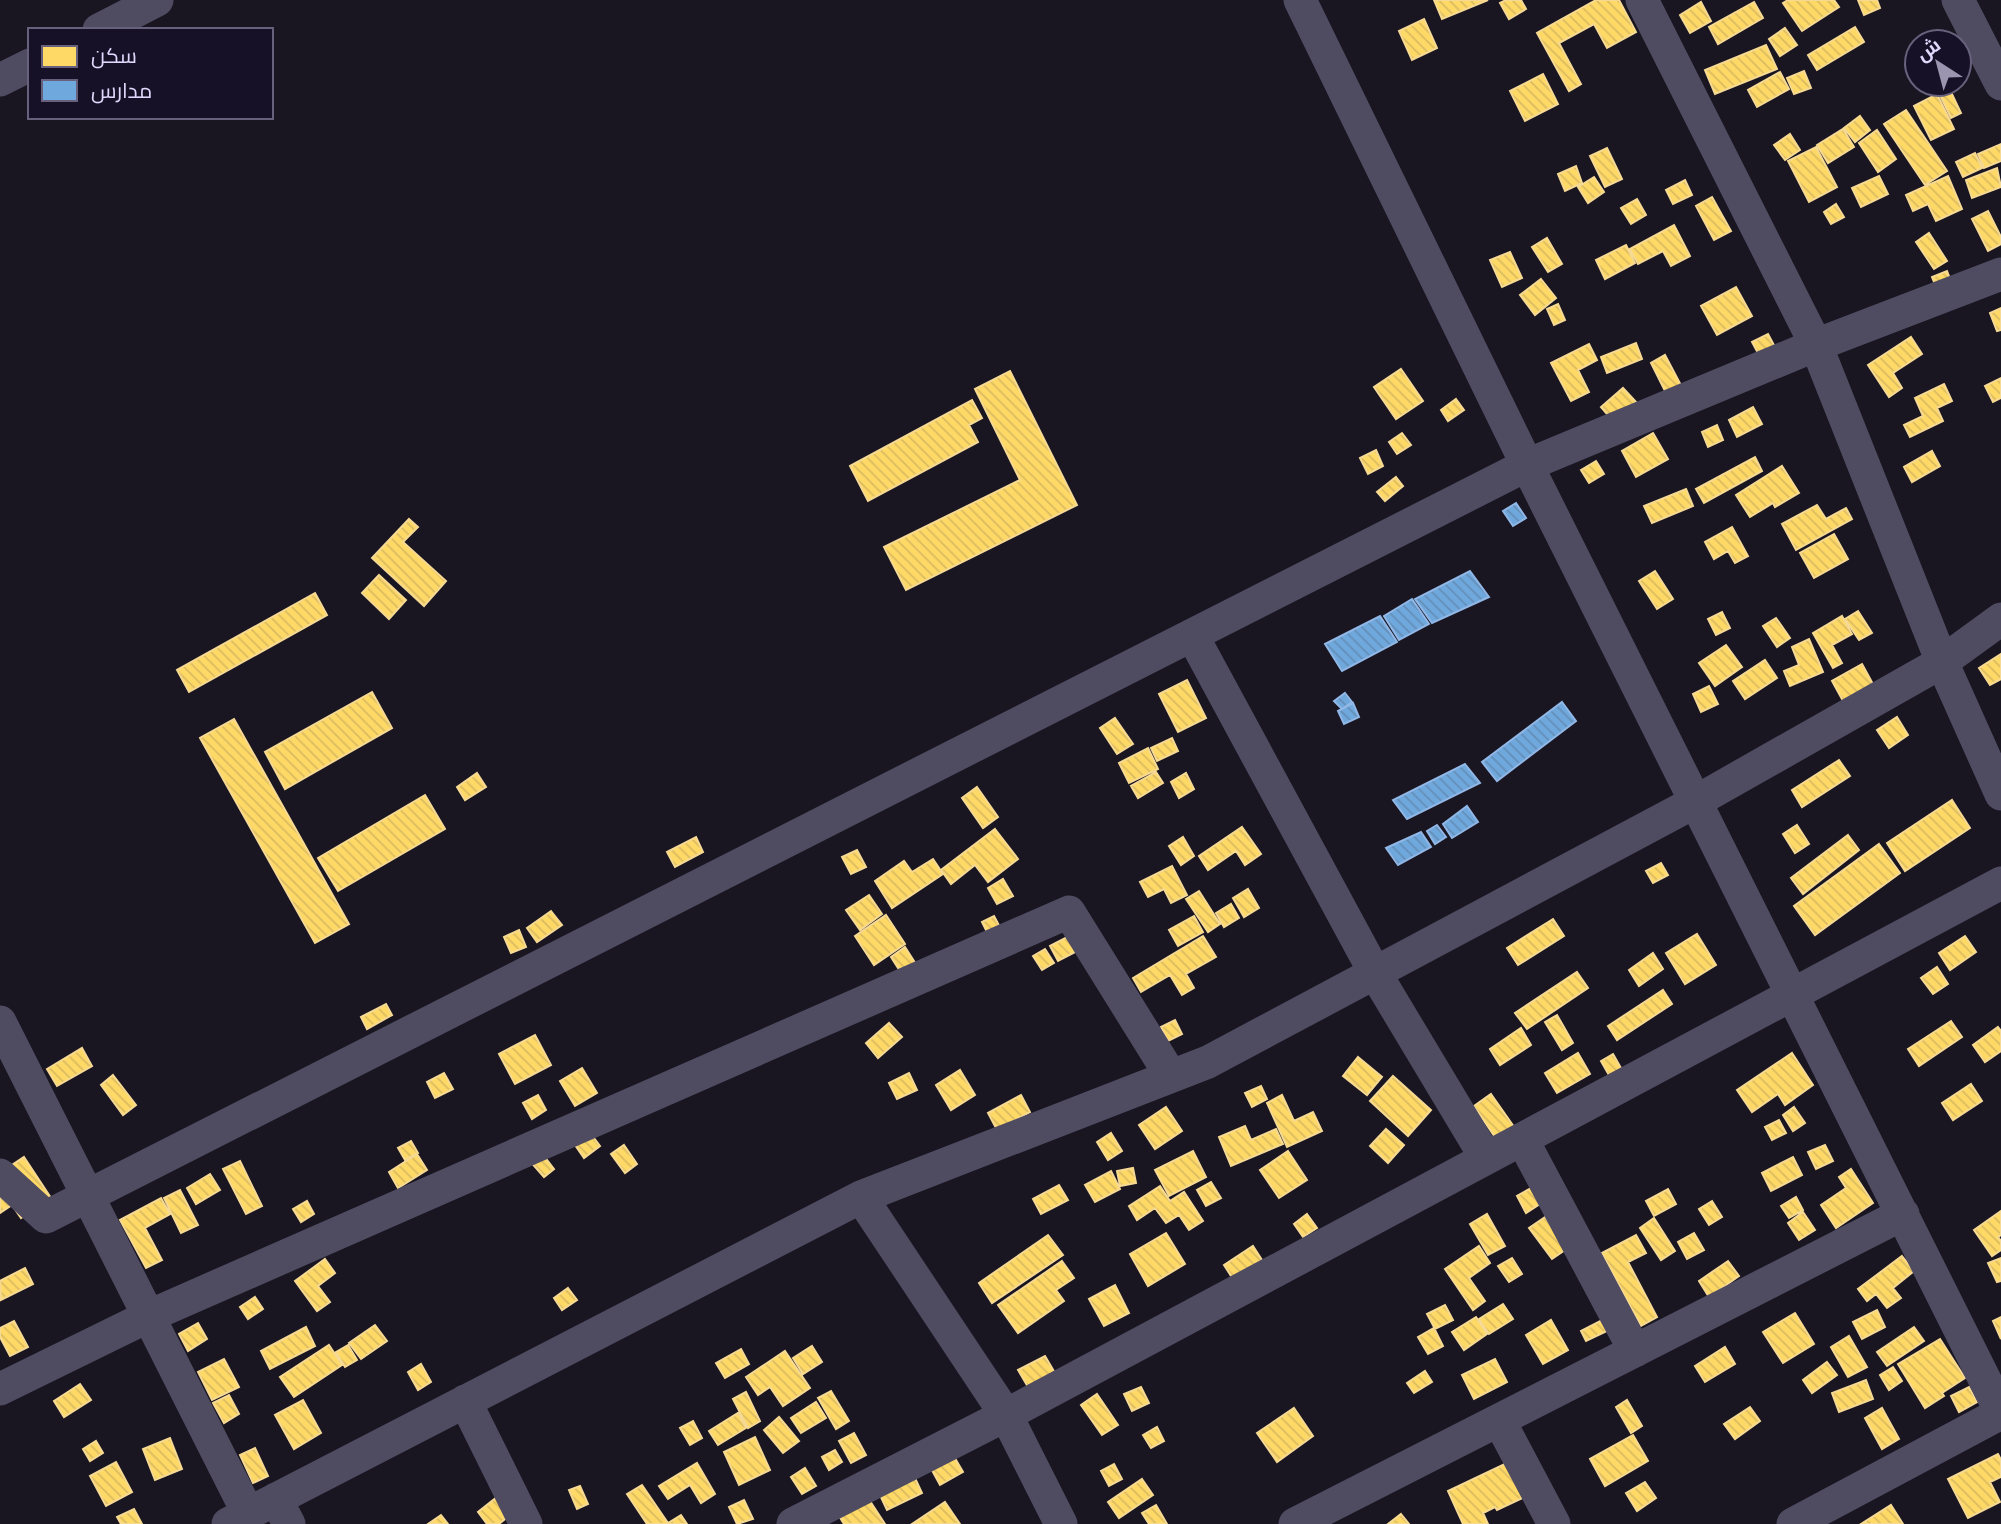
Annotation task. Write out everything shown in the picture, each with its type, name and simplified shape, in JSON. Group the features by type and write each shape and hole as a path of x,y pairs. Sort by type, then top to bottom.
{"street":[{"path":"103,28 157,0"},
{"path":"1300,0 1527,465 2001,1412 1793,1524"},
{"path":"1642,0 1816,345 1942,662 2001,794"},
{"path":"1958,0 2001,84"},
{"path":"0,80 28,66"},
{"path":"0,1175 46,1217 1527,465 1816,345 2001,274"},
{"path":"0,1022 149,1316 260,1515 465,1401 861,1197 1208,1062 1695,802 1942,662 2001,619"},
{"path":"1192,635 1375,973 1486,1158"},
{"path":"793,1524 1006,1415 2001,883"},
{"path":"0,1389 149,1316 1069,912 1171,1076"},
{"path":"1522,1139 1635,1351"},
{"path":"861,1197 1006,1415 1061,1524"},
{"path":"1295,1524 1903,1214"},
{"path":"465,1401 526,1524"},
{"path":"1499,1420 1554,1524"}],"building: سكن":[{"path":"1434,0 1488,0 1442,19"},
{"path":"1506,0 1521,0 1526,9 1509,19 1500,3"},
{"path":"1596,0 1619,0 1636,32 1607,48 1594,24 1559,43 1581,84 1569,91 1537,33"},
{"path":"1788,0 1834,0 1839,7 1802,31 1783,3"},
{"path":"1858,0 1877,0 1880,8 1864,15"},
{"path":"1701,2 1711,21 1690,33 1680,15"},
{"path":"1754,2 1763,18 1718,44 1709,27"},
{"path":"1424,19 1437,48 1412,60 1399,31"},
{"path":"1855,27 1864,42 1817,70 1808,55"},
{"path":"1785,28 1797,45 1780,56 1769,39"},
{"path":"1766,45 1777,69 1715,94 1705,70"},
{"path":"1804,71 1811,88 1794,94 1787,78"},
{"path":"1780,72 1789,89 1757,107 1748,90"},
{"path":"1543,74 1558,104 1525,121 1510,91"},
{"path":"1929,98 1939,98 1954,129 1931,140 1914,106"},
{"path":"1941,98 1954,98 1961,113 1951,118"},
{"path":"1906,110 1947,171 1925,185 1884,124"},
{"path":"1860,116 1870,130 1855,142 1844,128"},
{"path":"1843,129 1854,147 1828,163 1817,145"},
{"path":"1877,130 1896,159 1878,172 1859,143"},
{"path":"1790,134 1800,150 1785,160 1774,145"},
{"path":"2001,144 2001,161 1984,168 1978,154"},
{"path":"1816,147 1837,187 1809,202 1788,161"},
{"path":"1607,148 1622,179 1605,187 1590,156"},
{"path":"1975,153 1982,168 1963,177 1956,162"},
{"path":"1576,166 1582,183 1565,191 1558,174"},
{"path":"1997,168 2001,187 1972,198 1966,180"},
{"path":"1879,176 1888,194 1861,207 1852,188"},
{"path":"1948,176 1962,209 1936,221 1928,204 1913,211 1906,195"},
{"path":"1594,177 1604,192 1588,203 1578,187"},
{"path":"1685,180 1692,195 1673,204 1666,190"},
{"path":"1712,197 1731,231 1714,240 1696,206"},
{"path":"1637,199 1646,215 1631,224 1621,208"},
{"path":"1836,204 1844,217 1831,224 1824,212"},
{"path":"1988,211 2001,237 2001,244 1988,251 1972,219"},
{"path":"1674,225 1690,256 1671,266 1663,251 1638,264 1630,249"},
{"path":"1929,233 1947,261 1934,269 1916,242"},
{"path":"1547,238 1562,264 1548,272 1532,247"},
{"path":"1626,245 1635,263 1605,279 1596,260"},
{"path":"1510,252 1522,278 1502,287 1490,260"},
{"path":"1947,271 1954,289 1939,294 1932,277"},
{"path":"1541,279 1556,298 1535,315 1520,295"},
{"path":"1736,287 1752,316 1717,335 1701,306"},
{"path":"1558,304 1565,320 1554,325 1547,309"},
{"path":"2001,308 2001,330 1997,331 1990,313"},
{"path":"1768,334 1775,347 1759,355 1752,342"},
{"path":"1911,337 1922,354 1893,373 1902,388 1889,397 1868,365"},
{"path":"1636,343 1642,359 1607,373 1601,357"},
{"path":"1589,344 1597,360 1578,370 1589,392 1571,401 1551,363"},
{"path":"1665,355 1683,389 1668,397 1651,363"},
{"path":"1401,369 1423,401 1396,419 1374,387"},
{"path":"1010,371 1077,505 906,590 884,547 1020,480 975,389"},
{"path":"2001,378 2001,398 1993,402 1985,386"},
{"path":"1944,384 1952,401 1937,408 1943,421 1910,437 1904,425 1923,416 1915,398"},
{"path":"1623,388 1636,402 1614,422 1601,407"},
{"path":"1456,399 1464,410 1448,421 1441,410"},
{"path":"972,400 982,418 969,425 978,442 868,501 850,466"},
{"path":"1753,407 1762,424 1737,437 1729,420"},
{"path":"1717,425 1723,440 1708,447 1702,432"},
{"path":"1402,433 1411,445 1397,454 1389,442"},
{"path":"1653,433 1668,459 1636,477 1622,451"},
{"path":"1376,450 1383,466 1368,474 1360,458"},
{"path":"1932,451 1940,466 1912,482 1904,467"},
{"path":"1755,457 1762,471 1704,503 1696,489"},
{"path":"1596,461 1604,474 1589,483 1581,470"},
{"path":"1782,466 1799,493 1775,507 1773,503 1750,517 1736,495"},
{"path":"1396,477 1403,486 1385,501 1377,492"},
{"path":"1686,489 1693,506 1652,523 1644,506"},
{"path":"1817,505 1826,519 1846,508 1852,519 1796,550 1782,524"},
{"path":"409,519 418,527 403,542 446,581 424,606 372,558"},
{"path":"1732,527 1748,556 1735,563 1728,551 1714,559 1705,542"},
{"path":"1834,534 1848,559 1814,578 1800,553"},
{"path":"1655,571 1673,599 1657,609 1639,581"},
{"path":"379,575 406,600 389,619 362,593"},
{"path":"315,593 327,615 189,692 177,670"},
{"path":"1858,611 1872,633 1859,640 1845,619"},
{"path":"1722,612 1730,628 1716,635 1708,619"},
{"path":"1842,616 1852,634 1832,645 1842,663 1833,668 1813,633"},
{"path":"1776,618 1790,638 1777,647 1763,626"},
{"path":"1809,639 1823,672 1790,686 1784,671 1799,665 1792,647"},
{"path":"1726,645 1742,667 1715,686 1699,663"},
{"path":"2001,654 2001,679 1990,685 1979,668"},
{"path":"1765,660 1777,678 1745,699 1733,681"},
{"path":"1862,664 1873,684 1843,701 1832,681"},
{"path":"1187,680 1206,718 1178,732 1159,694"},
{"path":"1709,686 1718,704 1701,712 1693,694"},
{"path":"372,692 392,728 285,789 265,752"},
{"path":"1897,717 1908,735 1889,748 1877,730"},
{"path":"1115,718 1133,744 1117,754 1100,728"},
{"path":"234,719 349,924 315,943 200,738"},
{"path":"1172,738 1178,751 1157,761 1151,748"},
{"path":"1148,748 1158,769 1129,783 1119,763"},
{"path":"1839,760 1850,776 1802,807 1792,790"},
{"path":"1156,772 1163,783 1138,798 1131,786"},
{"path":"477,773 486,787 465,800 457,787"},
{"path":"1186,773 1194,789 1179,798 1171,782"},
{"path":"977,787 998,817 983,828 962,798"},
{"path":"425,795 445,829 338,891 318,858"},
{"path":"1952,800 1970,828 1905,871 1887,843"},
{"path":"1797,825 1809,844 1795,853 1783,834"},
{"path":"1242,827 1261,854 1245,865 1236,851 1208,870 1199,856"},
{"path":"995,829 1018,859 988,882 975,865 951,884 941,870"},
{"path":"1848,835 1859,850 1803,894 1791,878"},
{"path":"696,837 703,852 675,867 667,852"},
{"path":"1183,837 1194,856 1181,865 1169,846"},
{"path":"1879,844 1900,873 1815,935 1794,906"},
{"path":"857,850 866,867 851,874 842,857"},
{"path":"933,859 943,874 892,908 875,881 904,861 912,872"},
{"path":"1661,863 1668,875 1653,883 1646,871"},
{"path":"1172,866 1187,895 1171,903 1164,889 1148,897 1140,882"},
{"path":"1003,879 1013,896 997,904 988,888"},
{"path":"1248,889 1259,908 1244,917 1233,898"},
{"path":"1199,891 1220,924 1208,932 1186,899"},
{"path":"869,895 882,914 860,930 846,910"},
{"path":"1231,904 1239,918 1224,927 1216,913"},
{"path":"551,911 562,925 537,942 527,928"},
{"path":"886,915 905,944 874,965 855,936"},
{"path":"994,916 1002,931 990,938 982,922"},
{"path":"1194,916 1203,932 1178,946 1169,930"},
{"path":"1553,919 1564,936 1518,965 1507,948"},
{"path":"519,930 526,947 511,953 504,937"},
{"path":"1697,934 1716,965 1685,984 1666,953"},
{"path":"1069,936 1077,951 1058,961 1050,946"},
{"path":"1203,936 1216,957 1186,974 1194,988 1182,995 1170,975 1141,992 1133,978"},
{"path":"1965,936 1976,952 1950,970 1939,953"},
{"path":"905,947 921,972 907,982 891,957"},
{"path":"1045,949 1054,963 1042,970 1033,956"},
{"path":"1653,953 1663,969 1639,986 1629,970"},
{"path":"1937,967 1948,984 1933,994 1921,978"},
{"path":"1577,972 1588,988 1527,1029 1515,1013"},
{"path":"1663,990 1672,1004 1617,1040 1608,1026"},
{"path":"386,1004 392,1015 367,1029 361,1017"},
{"path":"1557,1015 1573,1043 1562,1050 1545,1022"},
{"path":"1175,1020 1182,1034 1168,1041 1161,1027"},
{"path":"1951,1021 1962,1037 1919,1066 1908,1049"},
{"path":"889,1023 902,1037 878,1058 866,1043"},
{"path":"1998,1027 2001,1031 2001,1051 1985,1062 1973,1045"},
{"path":"1521,1028 1531,1045 1500,1065 1490,1049"},
{"path":"535,1035 551,1065 515,1084 499,1054"},
{"path":"82,1048 92,1066 57,1086 47,1069"},
{"path":"1578,1053 1590,1074 1557,1093 1545,1073"},
{"path":"1792,1053 1813,1085 1785,1105 1778,1094 1752,1112 1737,1090"},
{"path":"1613,1054 1626,1077 1614,1084 1601,1061"},
{"path":"1358,1057 1382,1077 1367,1095 1343,1076"},
{"path":"582,1068 597,1093 575,1106 560,1081"},
{"path":"960,1070 975,1095 951,1110 936,1085"},
{"path":"444,1073 453,1089 435,1098 427,1082"},
{"path":"909,1073 917,1090 897,1099 889,1083"},
{"path":"113,1075 136,1105 123,1115 101,1085"},
{"path":"1393,1076 1431,1110 1408,1136 1370,1101"},
{"path":"1971,1084 1982,1101 1953,1120 1942,1103"},
{"path":"1261,1086 1267,1099 1252,1107 1245,1093"},
{"path":"1491,1094 1519,1134 1501,1146 1474,1106"},
{"path":"538,1095 546,1110 532,1119 523,1103"},
{"path":"1021,1095 1030,1112 997,1130 988,1113"},
{"path":"1282,1095 1294,1121 1313,1112 1322,1131 1287,1147 1267,1103"},
{"path":"1166,1107 1182,1131 1155,1149 1139,1125"},
{"path":"1794,1107 1805,1123 1793,1131 1783,1115"},
{"path":"1779,1120 1786,1133 1772,1140 1765,1127"},
{"path":"1245,1126 1251,1140 1276,1129 1283,1144 1231,1166 1219,1137"},
{"path":"1386,1129 1404,1145 1388,1163 1370,1146"},
{"path":"1111,1133 1122,1151 1108,1160 1097,1142"},
{"path":"591,1134 600,1146 584,1158 575,1145"},
{"path":"411,1141 418,1153 405,1160 398,1148"},
{"path":"624,1145 637,1164 625,1173 611,1154"},
{"path":"1825,1145 1833,1161 1816,1169 1808,1152"},
{"path":"1193,1151 1206,1177 1169,1196 1155,1170"},
{"path":"1288,1151 1307,1180 1279,1198 1260,1170"},
{"path":"541,1152 554,1169 544,1177 530,1161"},
{"path":"417,1154 427,1170 398,1188 389,1172"},
{"path":"24,1157 51,1198 21,1218 12,1205 0,1213 0,1173"},
{"path":"1793,1157 1802,1175 1771,1191 1762,1173"},
{"path":"240,1161 262,1206 246,1214 223,1169"},
{"path":"1133,1168 1136,1183 1120,1186 1117,1171"},
{"path":"1851,1169 1873,1203 1836,1228 1821,1205 1846,1188 1839,1177"},
{"path":"1111,1171 1120,1189 1095,1202 1085,1185"},
{"path":"210,1174 220,1190 196,1204 187,1188"},
{"path":"1211,1182 1221,1198 1206,1206 1197,1190"},
{"path":"1059,1185 1068,1200 1041,1214 1033,1199"},
{"path":"1160,1186 1170,1201 1184,1192 1203,1221 1189,1230 1179,1215 1166,1223 1155,1208 1137,1220 1129,1206"},
{"path":"1531,1188 1540,1204 1526,1213 1517,1196"},
{"path":"1668,1189 1676,1204 1654,1216 1646,1201"},
{"path":"180,1190 198,1225 181,1233 164,1198"},
{"path":"1796,1197 1803,1210 1789,1218 1781,1206"},
{"path":"161,1198 170,1214 145,1228 162,1260 146,1268 120,1220"},
{"path":"307,1201 314,1214 301,1222 293,1209"},
{"path":"1712,1201 1722,1217 1709,1225 1699,1209"},
{"path":"2001,1211 2001,1235 1998,1237 2001,1250 1992,1256 1974,1230"},
{"path":"1803,1212 1815,1230 1799,1240 1788,1223"},
{"path":"1307,1214 1317,1228 1303,1237 1294,1224"},
{"path":"1487,1214 1505,1246 1488,1255 1470,1224"},
{"path":"1545,1217 1568,1248 1552,1259 1529,1228"},
{"path":"1654,1218 1675,1251 1661,1260 1640,1228"},
{"path":"1166,1233 1185,1264 1148,1286 1130,1254"},
{"path":"1694,1233 1704,1250 1687,1259 1678,1242"},
{"path":"1048,1235 1063,1255 992,1303 979,1283"},
{"path":"1636,1235 1646,1253 1628,1262 1657,1317 1641,1326 1602,1253"},
{"path":"1253,1246 1262,1260 1233,1279 1224,1265"},
{"path":"1479,1246 1490,1263 1469,1278 1485,1301 1473,1310 1445,1269"},
{"path":"1902,1256 1914,1271 1893,1288 1901,1298 1887,1308 1876,1294 1867,1301 1858,1289"},
{"path":"1512,1258 1522,1274 1509,1282 1498,1266"},
{"path":"2001,1258 2001,1281 1997,1282 1988,1263"},
{"path":"325,1259 335,1273 318,1286 330,1302 317,1311 295,1281"},
{"path":"1062,1261 1074,1278 1056,1290 1064,1301 1018,1333 998,1305"},
{"path":"1728,1261 1739,1276 1709,1297 1699,1281"},
{"path":"25,1268 33,1284 1,1300 0,1281"},
{"path":"1115,1285 1129,1313 1104,1326 1089,1299"},
{"path":"568,1288 577,1300 562,1310 554,1298"},
{"path":"255,1297 263,1309 248,1319 240,1307"},
{"path":"1503,1304 1513,1319 1489,1334 1479,1319"},
{"path":"1445,1305 1453,1320 1435,1329 1427,1314"},
{"path":"1877,1310 1885,1327 1862,1339 1853,1322"},
{"path":"1795,1313 1814,1344 1783,1363 1763,1332"},
{"path":"1476,1317 1487,1334 1464,1350 1452,1332"},
{"path":"2001,1317 2001,1339 1993,1321"},
{"path":"1604,1319 1609,1330 1586,1341 1581,1331"},
{"path":"1551,1320 1568,1350 1543,1364 1526,1335"},
{"path":"14,1321 28,1347 10,1356 0,1337 0,1328"},
{"path":"198,1323 207,1339 188,1351 179,1334"},
{"path":"375,1325 387,1341 361,1359 349,1343"},
{"path":"306,1327 315,1346 270,1369 261,1351"},
{"path":"1914,1327 1924,1341 1887,1366 1877,1352"},
{"path":"1434,1328 1443,1346 1428,1354 1418,1337"},
{"path":"1849,1336 1867,1367 1848,1377 1831,1347"},
{"path":"1940,1339 1965,1378 1925,1408 1898,1364"},
{"path":"329,1345 342,1365 294,1397 280,1377"},
{"path":"348,1345 357,1360 345,1367 336,1352"},
{"path":"812,1346 822,1362 803,1374 793,1358"},
{"path":"1725,1347 1735,1364 1705,1382 1695,1366"},
{"path":"741,1349 749,1364 725,1378 716,1363"},
{"path":"785,1351 810,1388 783,1406 770,1387 758,1395 746,1377"},
{"path":"1045,1356 1055,1373 1028,1387 1018,1370"},
{"path":"224,1359 239,1387 212,1400 198,1372"},
{"path":"1495,1359 1507,1382 1474,1399 1462,1375"},
{"path":"1827,1362 1837,1375 1812,1393 1803,1380"},
{"path":"421,1364 431,1382 418,1390 408,1372"},
{"path":"1893,1367 1902,1381 1889,1390 1880,1375"},
{"path":"1425,1371 1432,1382 1414,1393 1407,1383"},
{"path":"1866,1380 1873,1399 1839,1412 1832,1393"},
{"path":"80,1384 91,1400 64,1417 54,1401"},
{"path":"1141,1387 1149,1403 1132,1411 1124,1394"},
{"path":"1969,1387 1977,1402 1959,1412 1951,1396"},
{"path":"831,1391 849,1421 836,1429 818,1398"},
{"path":"746,1392 760,1421 748,1428 733,1399"},
{"path":"1097,1394 1118,1425 1102,1435 1081,1405"},
{"path":"229,1395 239,1414 224,1423 213,1403"},
{"path":"303,1400 321,1433 294,1449 275,1415"},
{"path":"1627,1400 1642,1426 1631,1433 1616,1407"},
{"path":"816,1402 826,1418 801,1433 791,1418"},
{"path":"1750,1407 1760,1421 1735,1439 1724,1424"},
{"path":"1294,1408 1313,1436 1277,1462 1257,1433"},
{"path":"1882,1408 1899,1439 1882,1449 1865,1418"},
{"path":"738,1413 746,1428 718,1445 709,1431"},
{"path":"779,1417 799,1441 783,1453 764,1430"},
{"path":"693,1421 702,1438 690,1445 680,1428"},
{"path":"1157,1427 1164,1441 1151,1448 1143,1435"},
{"path":"854,1433 866,1455 851,1463 839,1441"},
{"path":"1633,1435 1648,1461 1605,1486 1590,1459"},
{"path":"755,1437 770,1470 739,1485 724,1452"},
{"path":"170,1438 182,1469 155,1480 143,1449"},
{"path":"96,1441 103,1453 90,1461 83,1449"},
{"path":"255,1448 268,1476 253,1483 240,1455"},
{"path":"949,1448 963,1472 940,1485 927,1461"},
{"path":"835,1450 842,1462 829,1470 822,1457"},
{"path":"1998,1454 2001,1460 2001,1477 1990,1482 2000,1502 1968,1518 1948,1479"},
{"path":"1513,1460 1529,1495 1497,1510 1495,1507 1483,1513 1488,1524 1463,1524 1448,1491"},
{"path":"116,1462 132,1492 106,1506 90,1476"},
{"path":"697,1463 715,1494 701,1503 690,1485 668,1499 659,1486"},
{"path":"1114,1464 1122,1479 1109,1486 1101,1471"},
{"path":"805,1468 816,1486 802,1494 791,1477"},
{"path":"914,1476 922,1493 887,1510 879,1493"},
{"path":"1142,1479 1153,1495 1119,1518 1108,1502"},
{"path":"1645,1482 1656,1498 1637,1511 1626,1493"},
{"path":"642,1485 668,1523 681,1515 687,1524 647,1524 627,1494"},
{"path":"580,1486 588,1504 577,1509 569,1490"},
{"path":"497,1497 510,1515 499,1524 487,1524 478,1512"},
{"path":"868,1498 885,1524 844,1524 839,1516"},
{"path":"744,1500 753,1519 737,1524 729,1507"},
{"path":"945,1502 960,1524 912,1524"},
{"path":"1156,1505 1167,1524 1149,1524 1142,1513"},
{"path":"1891,1505 1903,1524 1861,1524"},
{"path":"134,1509 142,1524 121,1524 117,1517"},
{"path":"1401,1514 1409,1524 1388,1524"},
{"path":"441,1515 448,1524 428,1524"}],"building: مدارس":[{"path":"1516,503 1526,518 1513,526 1503,511"},
{"path":"1470,571 1489,597 1432,623 1415,599"},
{"path":"1412,599 1429,624 1399,640 1384,616"},
{"path":"1380,616 1397,642 1342,671 1325,644"},
{"path":"1345,693 1352,702 1342,709 1334,701"},
{"path":"1562,702 1576,721 1497,781 1482,762"},
{"path":"1353,703 1359,717 1344,724 1338,711"},
{"path":"1465,764 1480,783 1407,819 1393,800"},
{"path":"1467,806 1478,822 1452,838 1443,824"},
{"path":"1437,825 1446,837 1435,844 1427,831"},
{"path":"1421,832 1431,847 1398,865 1386,848"}]}
